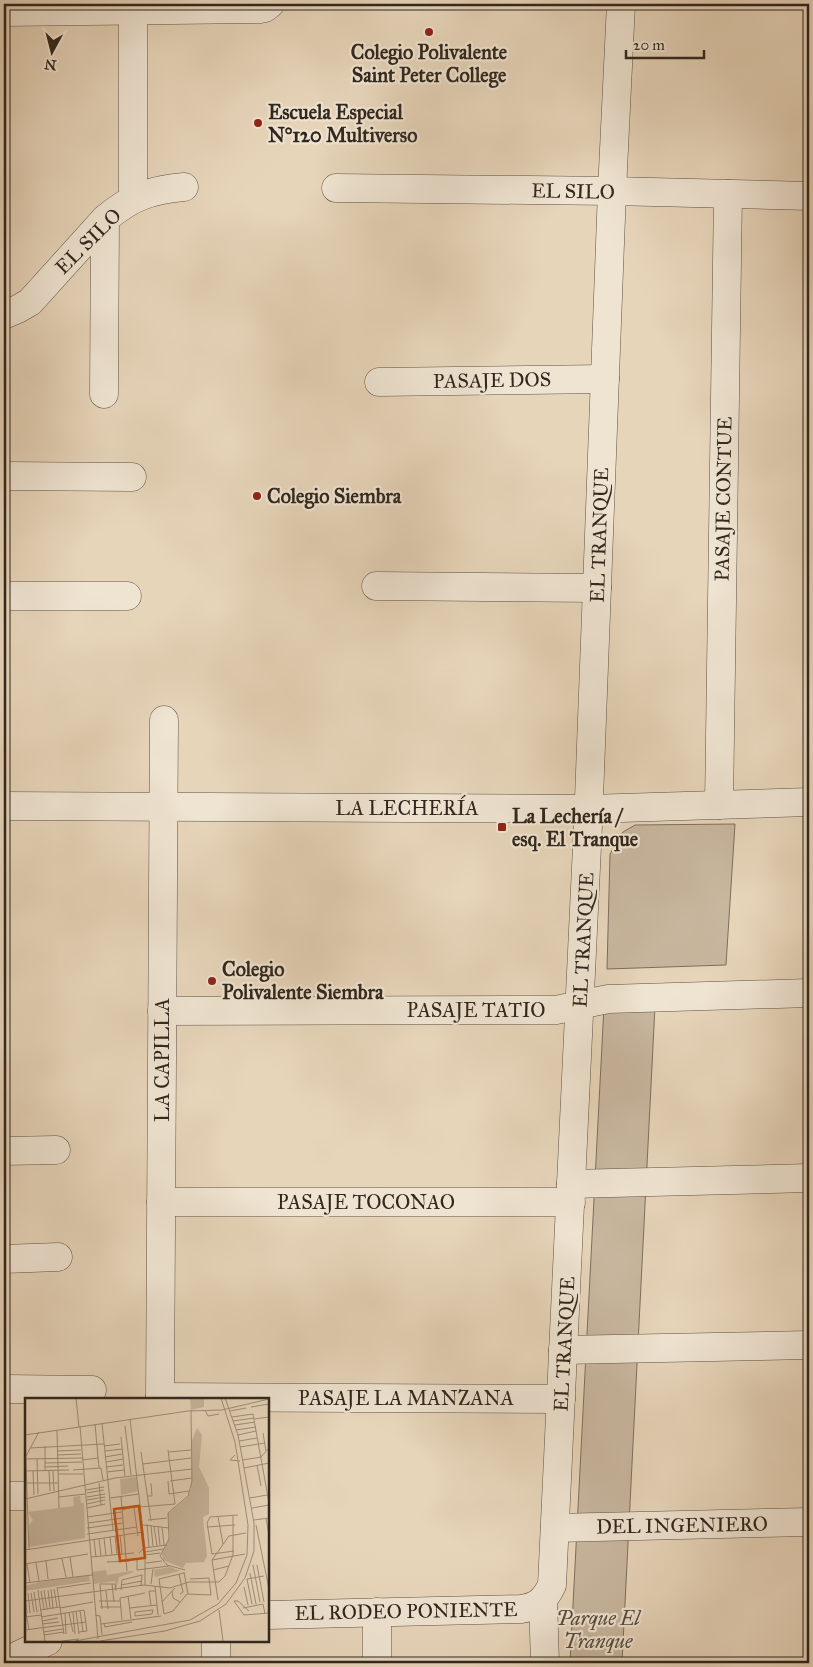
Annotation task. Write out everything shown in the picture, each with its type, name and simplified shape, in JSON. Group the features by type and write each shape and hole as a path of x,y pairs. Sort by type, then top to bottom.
{"street":[{"name":"EL TRANQUE","path":"545,1663 543,1600 552,1585 555,1528 589,808 612,191 621,4"},
{"path":"4,12 260,9 270,5"},
{"path":"133,10 133,198"},
{"name":"EL SILO","path":"4,316 30,302 105,219 133,198 163,189 184,187"},
{"name":"EL SILO","path":"336,188 612,191 809,196"},
{"name":"PASAJE CONTUE","path":"719,804 728,194"},
{"path":"104,394 105,219"},
{"name":"PASAJE DOS","path":"379,382 605,379"},
{"path":"4,476 132,477"},
{"path":"376,586 597,588"},
{"path":"4,596 127,596"},
{"name":"LA CAPILLA","path":"160,1398 164,720"},
{"name":"LA LECHERÍA","path":"4,806 589,808 809,802"},
{"name":"PASAJE TATIO","path":"162,1011 556,1010 608,999 809,993"},
{"path":"4,1151 56,1150"},
{"name":"PASAJE TOCONAO","path":"162,1202 571,1193 809,1178"},
{"path":"4,1259 58,1257"},
{"path":"563,1350 809,1345"},
{"path":"4,1389 92,1390"},
{"name":"PASAJE LA MANZANA","path":"269,1398 561,1399"},
{"path":"4,1496 25,1496"},
{"name":"DEL INGENIERO","path":"555,1528 809,1522"},
{"name":"EL RODEO PONIENTE","path":"269,1615 521,1609 529,1608 543,1600"},
{"path":"376,1663 377,1612"},
{"path":"4,1662 46,1642"},
{"path":"216,1642 216,1663"}],"green space":[{"path":"735,824 726,965 607,969 610,854 623,832 635,825"},
{"name":"Parque El Tranque","path":"604,1006 655,1006 622,1663 570,1663"}],"place":[{"name":"Colegio Polivalente Saint Peter College","path":"429,32"},
{"name":"Escuela Especial N°120 Multiverso","path":"258,123"},
{"name":"Colegio Siembra","path":"257,496"},
{"name":"La Lechería / esq. El Tranque","path":"502,827"},
{"name":"Colegio Polivalente Siembra","path":"212,981"}]}
